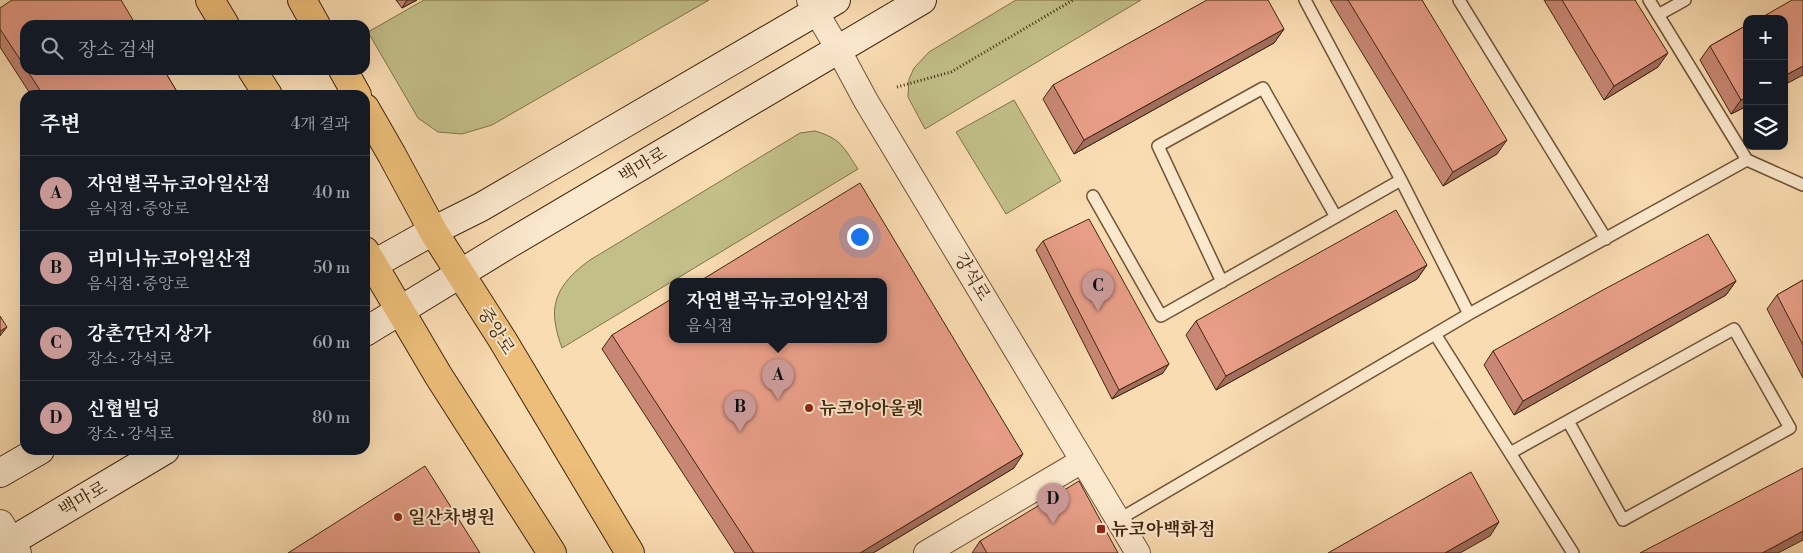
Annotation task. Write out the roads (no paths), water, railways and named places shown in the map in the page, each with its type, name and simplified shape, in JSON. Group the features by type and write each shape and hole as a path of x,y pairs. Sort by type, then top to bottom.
{"main road":[{"path":"210,0 222,20"},
{"path":"302,0 313,20"},
{"name":"백마로","path":"370,329 400,309 922,0"},
{"path":"370,260 481,208 820,4"},
{"path":"255,75 265,90"},
{"path":"346,75 354,90"},
{"name":"중앙로","path":"370,117 433,231 502,339 630,553"},
{"path":"370,264 400,309 438,375 552,553"},
{"path":"0,473 31,455"},
{"name":"백마로","path":"7,542 156,455"}],"street":[{"name":"강석로","path":"820,4 838,49 866,101 1138,553"},
{"path":"926,553 1082,461"}],"lane":[{"path":"1305,0 1401,180 1468,314"},
{"path":"1460,0 1606,239"},
{"path":"1649,0 1748,160 1803,185"},
{"path":"1658,15 1685,0"},
{"path":"1222,282 1158,146 1263,88 1336,217"},
{"path":"1118,520 1468,314 1748,160"},
{"path":"1092,196 1161,316 1401,180"},
{"path":"1510,453 1734,328 1790,428 1623,520 1568,421"},
{"path":"1435,334 1573,553"}],"place":[{"name":"강촌7단지 상가","path":"1098,311"},
{"name":"자연별곡뉴코아일산점","path":"778,400"},
{"name":"뉴코아아울렛","path":"809,408"},
{"name":"리미니뉴코아일산점","path":"740,432"},
{"name":"일산차병원","path":"398,517"},
{"name":"신협빌딩","path":"1053,524"},
{"name":"뉴코아백화점","path":"1101,529"}]}
